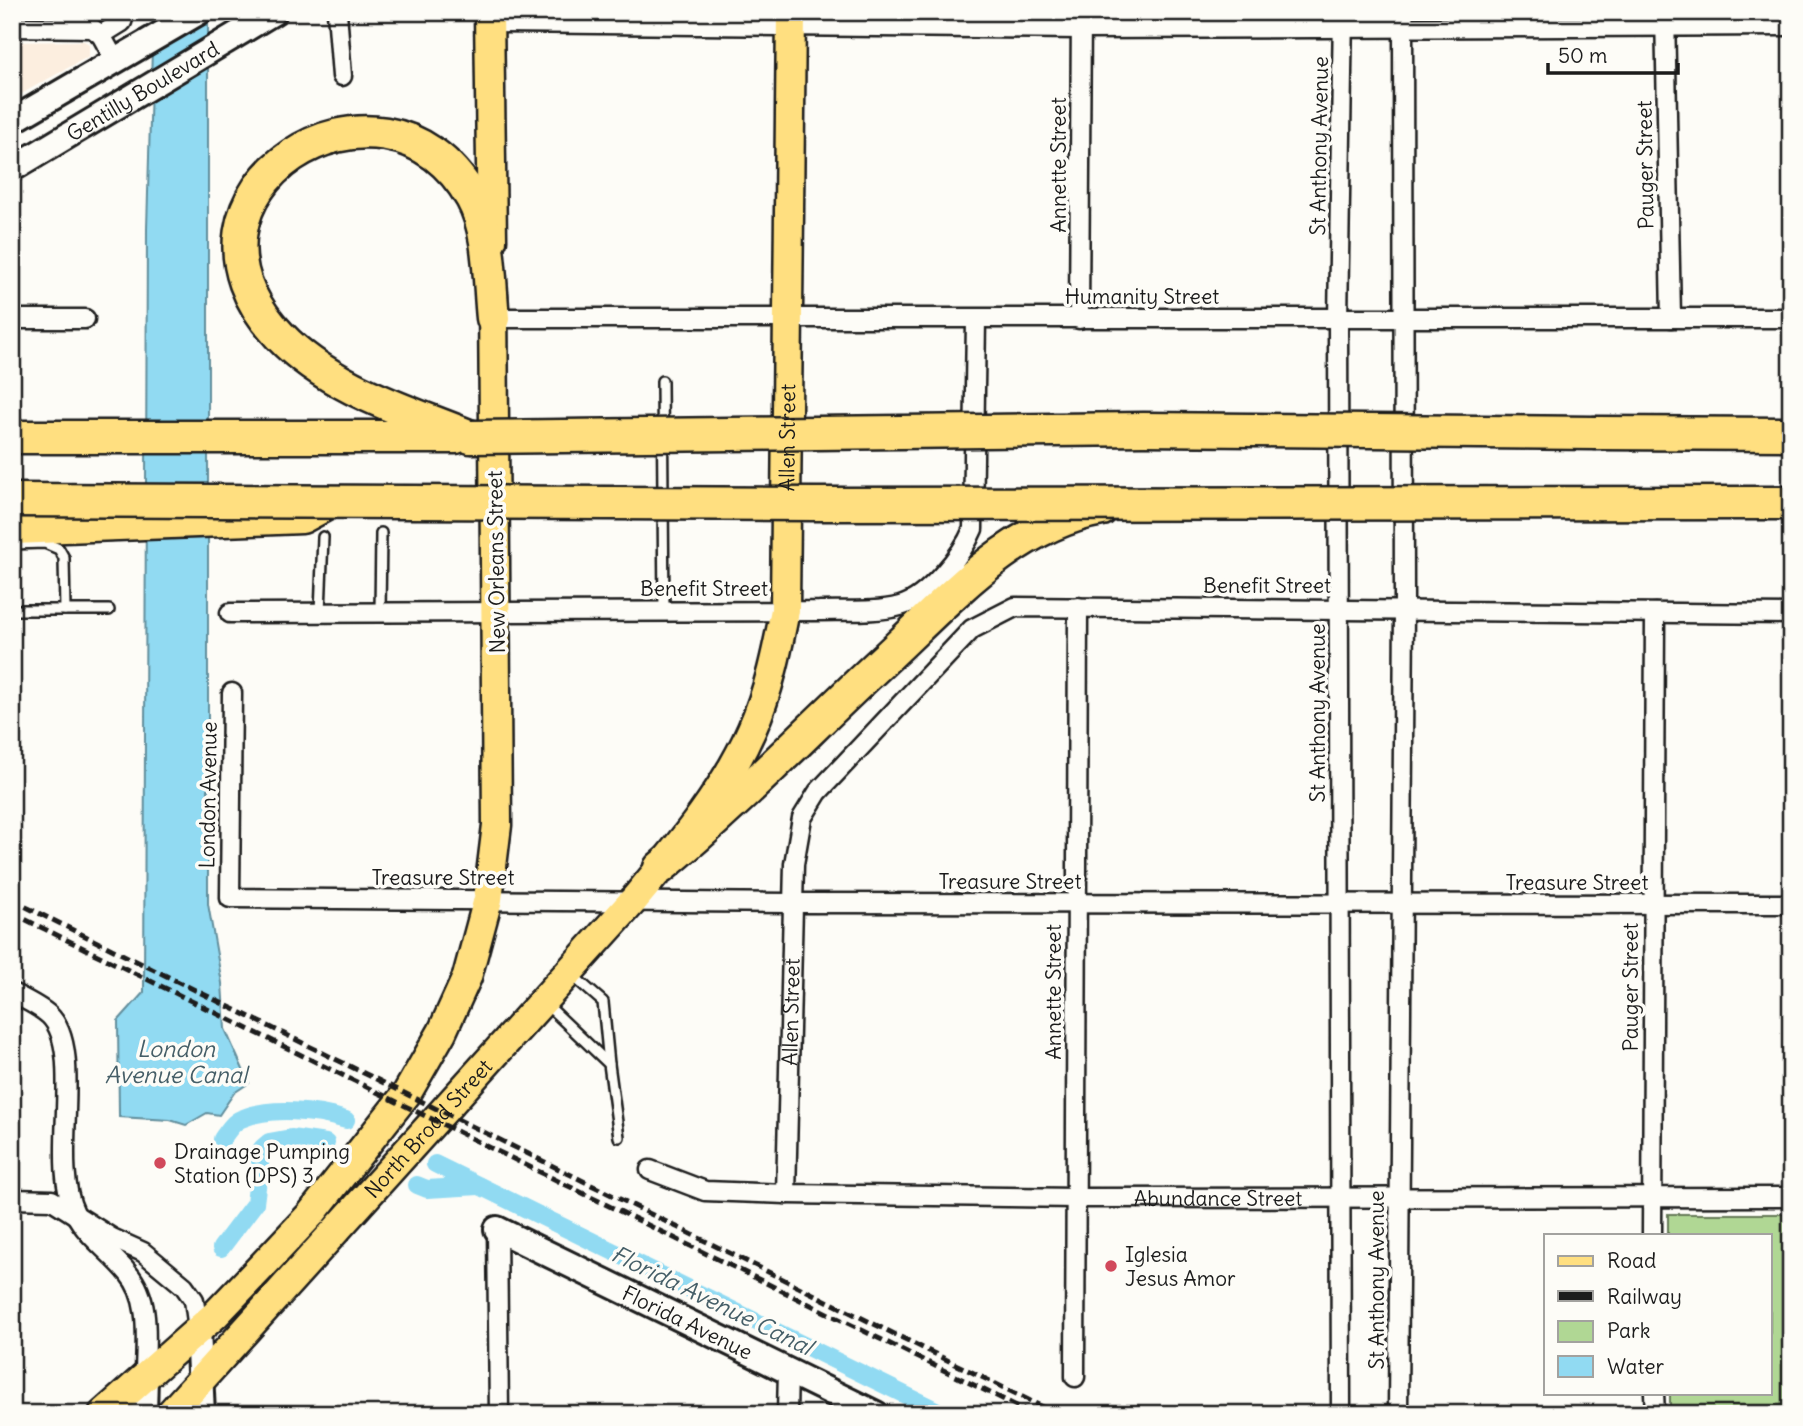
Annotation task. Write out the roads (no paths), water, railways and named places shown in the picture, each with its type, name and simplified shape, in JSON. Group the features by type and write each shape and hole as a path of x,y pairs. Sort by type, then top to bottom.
{"highway":[{"path":"471,437 343,382 280,337 252,293 240,257 244,214 254,194 269,174 292,152 320,138 382,133 405,140 432,154 472,199 483,230 493,318"},
{"path":"12,437 471,437 1144,429 1757,434 1791,432"},
{"path":"12,500 1128,504 1791,503"},
{"path":"12,528 302,516 332,501"},
{"path":"660,868 710,827 848,693 968,582 1024,538 1076,513 1128,504"}],"main road":[{"name":"New Orleans Street","path":"407,1093 457,1002 478,944 488,900 498,799 489,18"},
{"name":"Allen Street","path":"683,839 730,769 752,730 772,673 785,610 791,20"},
{"name":"North Broad Street","path":"170,1414 633,901 683,839"},
{"name":"North Broad Street","path":"103,1414 198,1329 311,1214 407,1093"}],"street":[{"path":"102,35 122,22 125,12"},
{"name":"Gentilly Boulevard","path":"12,121 199,12"},
{"name":"Gentilly Boulevard","path":"12,169 274,12"},
{"path":"337,12 342,76"},
{"path":"489,18 1666,20 1791,26"},
{"name":"St Anthony Avenue","path":"1341,1414 1338,904 1341,608 1338,319 1343,20"},
{"name":"St Anthony Avenue","path":"1398,1414 1404,609 1403,20"},
{"name":"Pauger Street","path":"1666,20 1671,318"},
{"name":"Annette Street","path":"1079,319 1081,21"},
{"path":"12,27 92,28 102,35 122,58"},
{"name":"Humanity Street","path":"493,318 1791,318"},
{"path":"12,319 85,319"},
{"name":"Benefit Street","path":"230,613 884,609 903,605 946,571 965,547 973,529 976,319"},
{"name":"Benefit Street","path":"818,792 972,629 998,613 1015,607 1791,614"},
{"name":"Annette Street","path":"1075,1377 1078,607"},
{"name":"Pauger Street","path":"1652,1234 1655,613"},
{"name":"London Avenue","path":"230,898 232,693"},
{"name":"Allen Street","path":"786,1194 792,903 796,843 802,818 818,792"},
{"name":"Treasure Street","path":"230,898 792,903 1791,904"},
{"path":"12,993 50,1015 63,1045 66,1069 64,1167 75,1213 130,1274 142,1297 146,1319 144,1414"},
{"name":"Abundance Street","path":"650,1170 705,1191 786,1194 1075,1198 1791,1197"},
{"path":"12,1199 52,1200 143,1252 168,1270 194,1300 202,1378 202,1414"},
{"path":"497,1229 499,1414"},
{"name":"Florida Avenue","path":"497,1229 876,1414"},
{"path":"788,1370 788,1414"},
{"path":"1654,1394 1655,1414"}],"lane":[{"path":"662,381 664,611"},
{"path":"380,612 381,533"},
{"path":"320,612 323,537"},
{"path":"12,544 45,543 59,549 64,558 65,610"},
{"path":"12,610 109,610"},
{"path":"568,972 603,1002 619,1137"},
{"path":"542,1000 609,1064"}],"water":[{"name":"London Avenue Canal","path":"153,12 208,12 208,904 222,983 225,1029 249,1083 234,1093 219,1115 207,1113 186,1125 170,1120 119,1117 118,1021 144,992 147,229"}],"waterway":[{"name":"Florida Avenue Canal","path":"222,1139 238,1120 266,1112 308,1112 346,1120"},
{"name":"Florida Avenue Canal","path":"221,1248 255,1203 262,1148 269,1142 291,1138 326,1143"},
{"name":"Florida Avenue Canal","path":"435,1164 944,1414"},
{"name":"Florida Avenue Canal","path":"417,1185 427,1189 479,1186"}],"railway":[{"path":"12,900 1057,1414"},
{"path":"12,913 1033,1414"}],"place":[{"name":"Drainage Pumping Station (DPS) 3","path":"160,1163"},
{"name":"Iglesia Jesus Amor","path":"1111,1266"}]}
